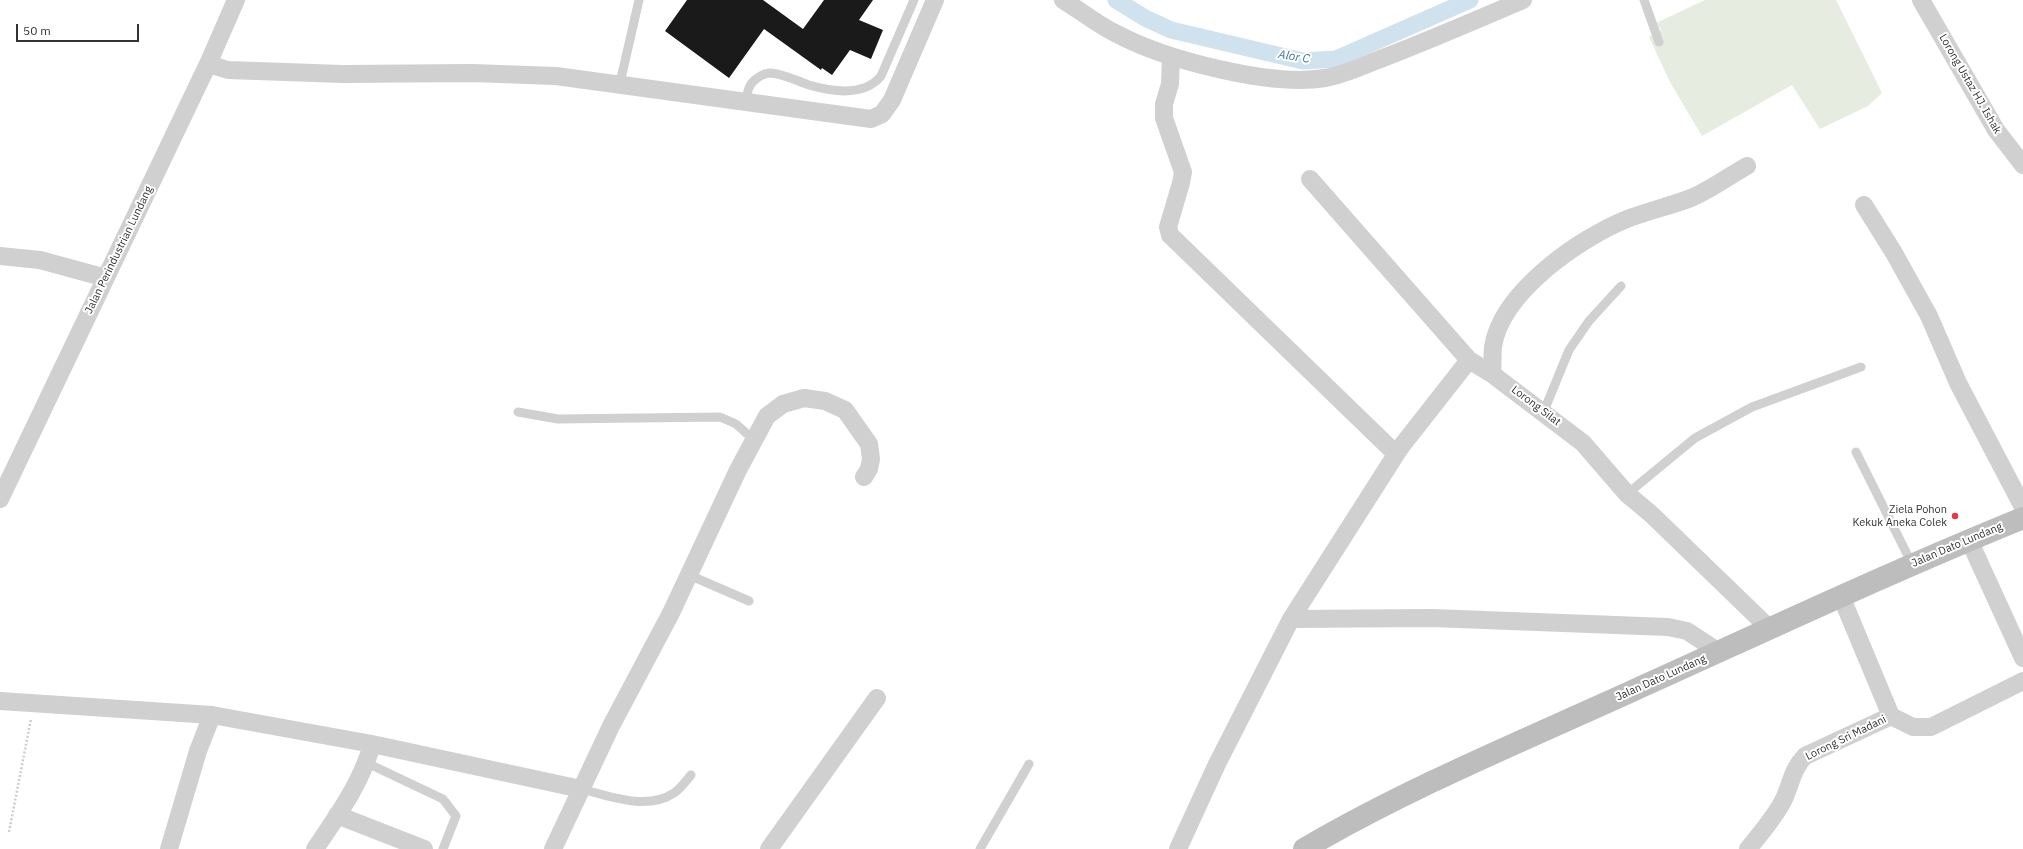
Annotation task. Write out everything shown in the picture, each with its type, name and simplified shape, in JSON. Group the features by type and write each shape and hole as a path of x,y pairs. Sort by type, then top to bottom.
{"main road":[{"name":"Jalan Dato Lundang","path":"1305,849 1403,796 1769,628 1912,564 2023,518"}],"street":[{"name":"Jalan Perindustrian Lundang","path":"0,499 208,64 236,0"},
{"path":"208,64 228,70 342,74 503,74 556,76 620,83 746,103 871,119 882,114 892,100 936,0"},
{"path":"1063,0 1116,34 1144,47 1171,56 1247,74 1273,78 1326,78 1441,35 1523,0"},
{"name":"Lorong Ustaz HJ. Ishak","path":"1921,0 1996,130 2023,165"},
{"path":"1171,56 1170,84 1164,104 1164,118 1183,172 1168,227 1170,235 1396,454"},
{"path":"1492,374 1493,346 1501,322 1518,297 1541,273 1564,253 1595,234 1627,219 1693,197 1747,166"},
{"name":"Lorong Silat","path":"1310,179 1469,360 1492,374 1544,411 1583,442 1627,494 1651,514 1769,628"},
{"path":"1864,205 1894,253 1929,316 1958,383 2023,507"},
{"path":"0,256 40,260 106,278"},
{"path":"1178,849 1217,764 1291,619 1396,454 1469,360"},
{"path":"553,849 611,726 671,613 738,470 767,416 783,404 804,398 825,402 845,410 869,444 871,459 864,477"},
{"path":"1969,540 2023,658"},
{"name":"Lorong Sri Madani","path":"1748,849 1776,813 1788,791 1797,764 1805,756 1891,716 1841,596"},
{"path":"1291,619 1432,618 1668,627 1688,630 1719,652"},
{"path":"1891,716 1913,727 1931,727 2023,681"},
{"path":"769,849 876,698"},
{"path":"0,701 212,715 372,744 581,789"},
{"path":"169,849 198,752 212,715"},
{"path":"315,849 337,815 367,763 372,744"},
{"path":"337,815 424,849"}],"lane":[{"path":"620,83 639,0"},
{"path":"746,103 749,87 760,75 770,73 810,86 846,91 862,89 876,83 881,76 914,0"},
{"path":"1644,0 1659,42"},
{"path":"1544,411 1569,350 1589,321 1622,286"},
{"path":"1627,494 1695,438 1752,407 1861,367"},
{"path":"518,412 558,420 720,417 736,424 754,440"},
{"path":"1856,452 1912,564"},
{"path":"689,575 749,601"},
{"path":"367,763 443,799 456,816 443,849"},
{"path":"980,849 1029,764"},
{"path":"581,789 635,801 656,802 674,793 691,775"}],"path":[{"path":"10,832 34,703"}],"shaded area":[{"path":"1705,0 1836,0 1882,93 1868,106 1820,129 1792,85 1702,136 1670,82 1649,37 1661,30 1656,23"}],"building":[{"path":"687,0 763,0 803,29 824,0 873,0 859,20 883,30 871,59 850,50 832,75 822,68 821,70 764,29 729,78 665,31"}],"waterway":[{"name":"Alor C","path":"1116,0 1145,18 1171,30 1303,61 1336,59 1470,0"}],"place":[{"name":"Ziela Pohon Kekuk Aneka Colek","path":"1955,516"}]}
